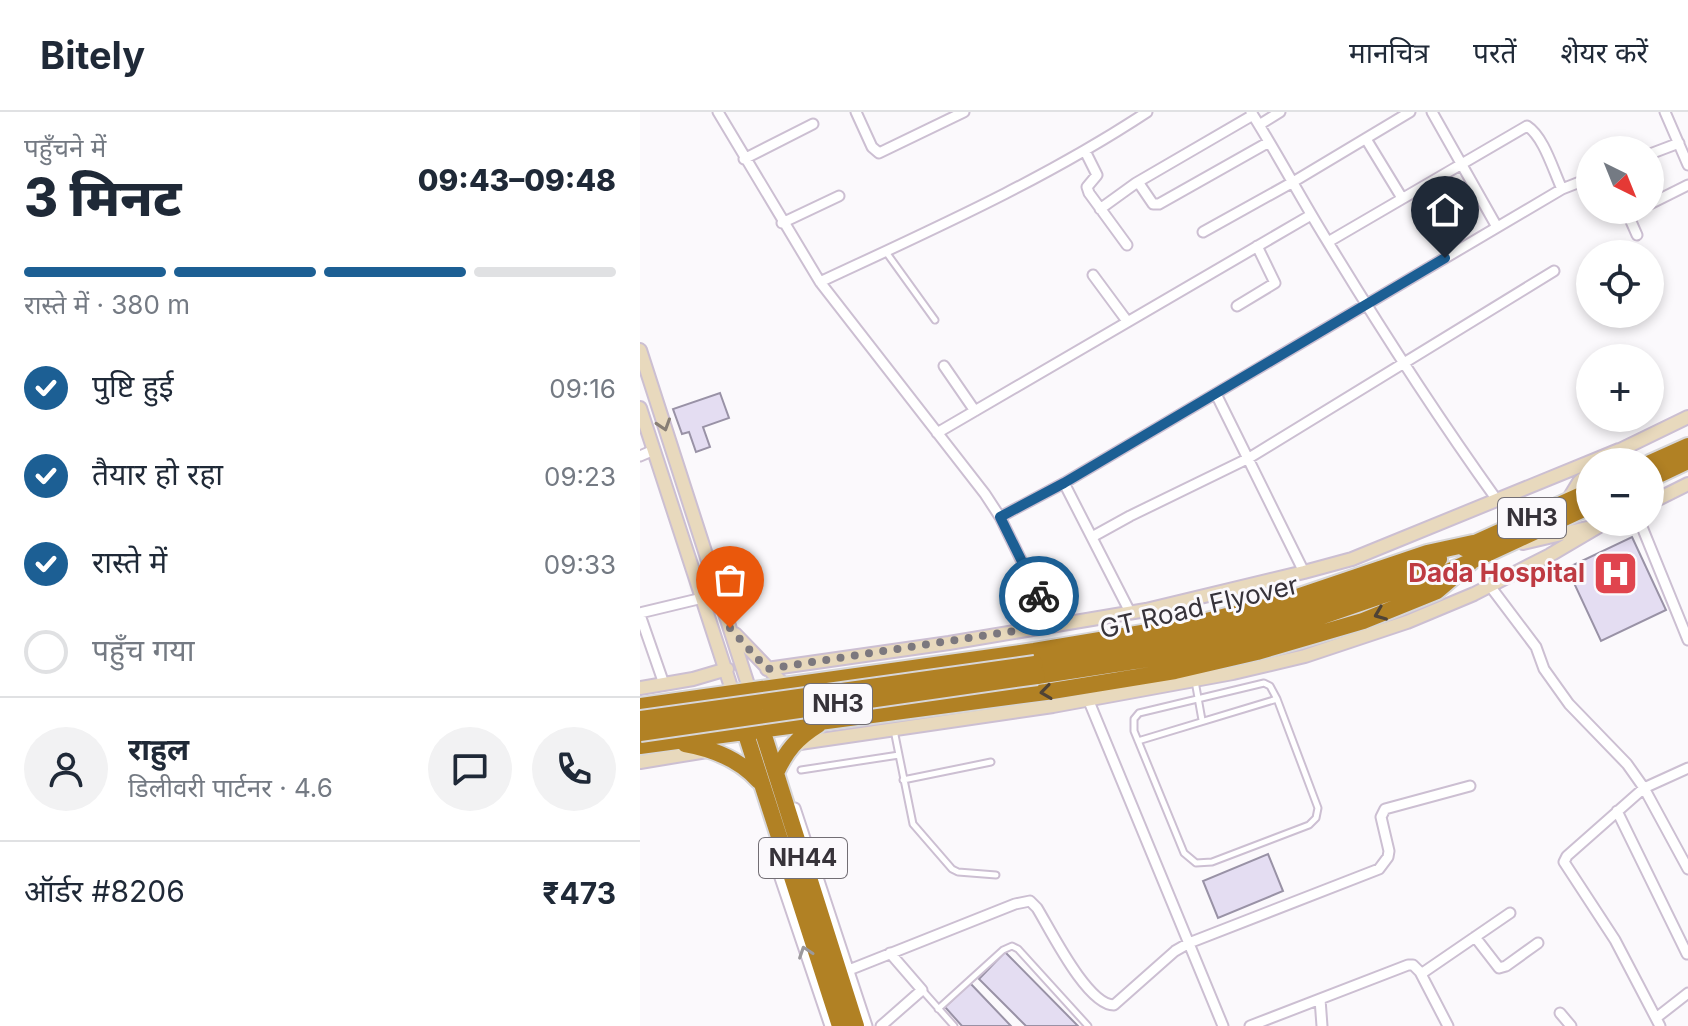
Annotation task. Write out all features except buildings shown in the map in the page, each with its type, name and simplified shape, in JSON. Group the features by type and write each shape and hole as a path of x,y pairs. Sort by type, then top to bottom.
{"highway":[{"path":"1664,457 1688,446"},
{"path":"1664,472 1688,461"},
{"name":"NH3","path":"1473,543 1576,498"},
{"name":"NH3","path":"1471,562 1576,513"},
{"path":"640,706 1034,651 1190,625 1276,604 1427,553 1473,543"},
{"name":"GT Road Flyover","path":"640,733 1036,670 1193,638 1361,592 1473,543"},
{"path":"640,746 1061,690 1175,671 1257,652 1363,621 1437,591 1471,562"},
{"name":"GT Road Flyover","path":"640,719 1200,651 1285,629 1383,597 1471,562"},
{"name":"NH44","path":"741,692 856,1026"},
{"path":"672,742 714,750 769,778 793,744 823,722"},
{"name":"NH44","path":"769,778 779,836 840,1026"}],"street":[{"path":"718,112 820,282 975,478 1000,517 1053,625"},
{"path":"856,112 872,147 879,153 964,112"},
{"path":"820,282 1010,193 1147,112"},
{"path":"1259,125 1280,112"},
{"path":"1203,232 1410,112"},
{"path":"1432,112 1497,227"},
{"path":"1665,112 1688,165"},
{"path":"1100,209 1138,182 1252,114 1403,362 1497,500"},
{"path":"744,159 813,124"},
{"path":"1328,242 1524,127 1530,126 1562,189"},
{"path":"1366,139 1402,198"},
{"path":"1138,182 1153,204 1159,204 1269,142"},
{"path":"1664,149 1679,143"},
{"path":"1085,151 1097,175 1087,189 1127,245"},
{"path":"1000,517 1064,483 1576,184"},
{"path":"1664,197 1688,185"},
{"path":"782,223 839,196"},
{"path":"937,433 1311,215"},
{"path":"1634,224 1637,235"},
{"path":"1237,306 1275,283 1257,246"},
{"path":"1092,537 1249,458 1554,271"},
{"path":"1093,275 1127,321"},
{"path":"640,350 643,371 679,469 730,628 741,692"},
{"path":"944,366 975,411"},
{"path":"1216,394 1304,572"},
{"path":"640,408 727,669 741,692"},
{"path":"1623,448 1688,417"},
{"path":"640,456 654,450"},
{"path":"767,669 1130,612 1304,572 1352,559 1576,468"},
{"path":"662,474 679,469"},
{"path":"1064,483 1130,612"},
{"path":"1664,496 1688,484"},
{"path":"1566,503 1576,487"},
{"path":"1503,547 1576,529"},
{"path":"793,744 1088,699 1305,656 1407,622 1490,586 1582,536"},
{"path":"1646,536 1688,640"},
{"path":"1490,586 1536,647 1544,669 1569,704 1627,764 1644,788 1688,869"},
{"path":"664,684 640,614 719,594"},
{"path":"730,628 785,686"},
{"path":"640,688 727,669"},
{"path":"1088,699 1223,1026"},
{"path":"640,762 714,750"},
{"path":"1688,768 1644,788 1564,862 1615,940 1658,1022 1688,993"},
{"path":"769,778 795,808 867,1026"},
{"path":"849,970 1015,904 1030,901 1079,975 1104,1003 1114,1005 1166,958 1189,943 1379,869 1389,851 1381,817 1385,809 1470,786"},
{"path":"1617,811 1687,954"},
{"path":"779,836 776,866 830,1026"},
{"path":"1421,974 1510,913"},
{"path":"1475,937 1499,968 1538,943"},
{"path":"881,1026 922,990 890,953"},
{"path":"1250,1026 1401,966 1413,965 1421,974 1448,1026"},
{"path":"1320,999 1322,1026"},
{"path":"1560,1013 1571,1026"}],"lane":[{"path":"886,251 935,320"},
{"path":"1194,680 1202,720"},
{"path":"1264,683 1270,686 1277,699 1318,808 1316,818 1309,825 1212,862 1196,863 1184,853 1138,741 1132,723 1135,716 1264,683"},
{"path":"1138,741 1277,699"},
{"path":"894,729 913,824 944,862 958,872 996,875"},
{"path":"801,770 899,755"},
{"path":"903,780 991,762"},
{"path":"938,1009 1003,950 1012,946 1088,1026"},
{"path":"922,990 954,1026"}],"way so far":[{"path":"730,628 767,669 1053,625 1039,596"}],"place":[{"name":"Dada Hospital","path":"1616,573"}],"route":[{"path":"1039,596 1000,517 1064,483 1445,258"}]}
